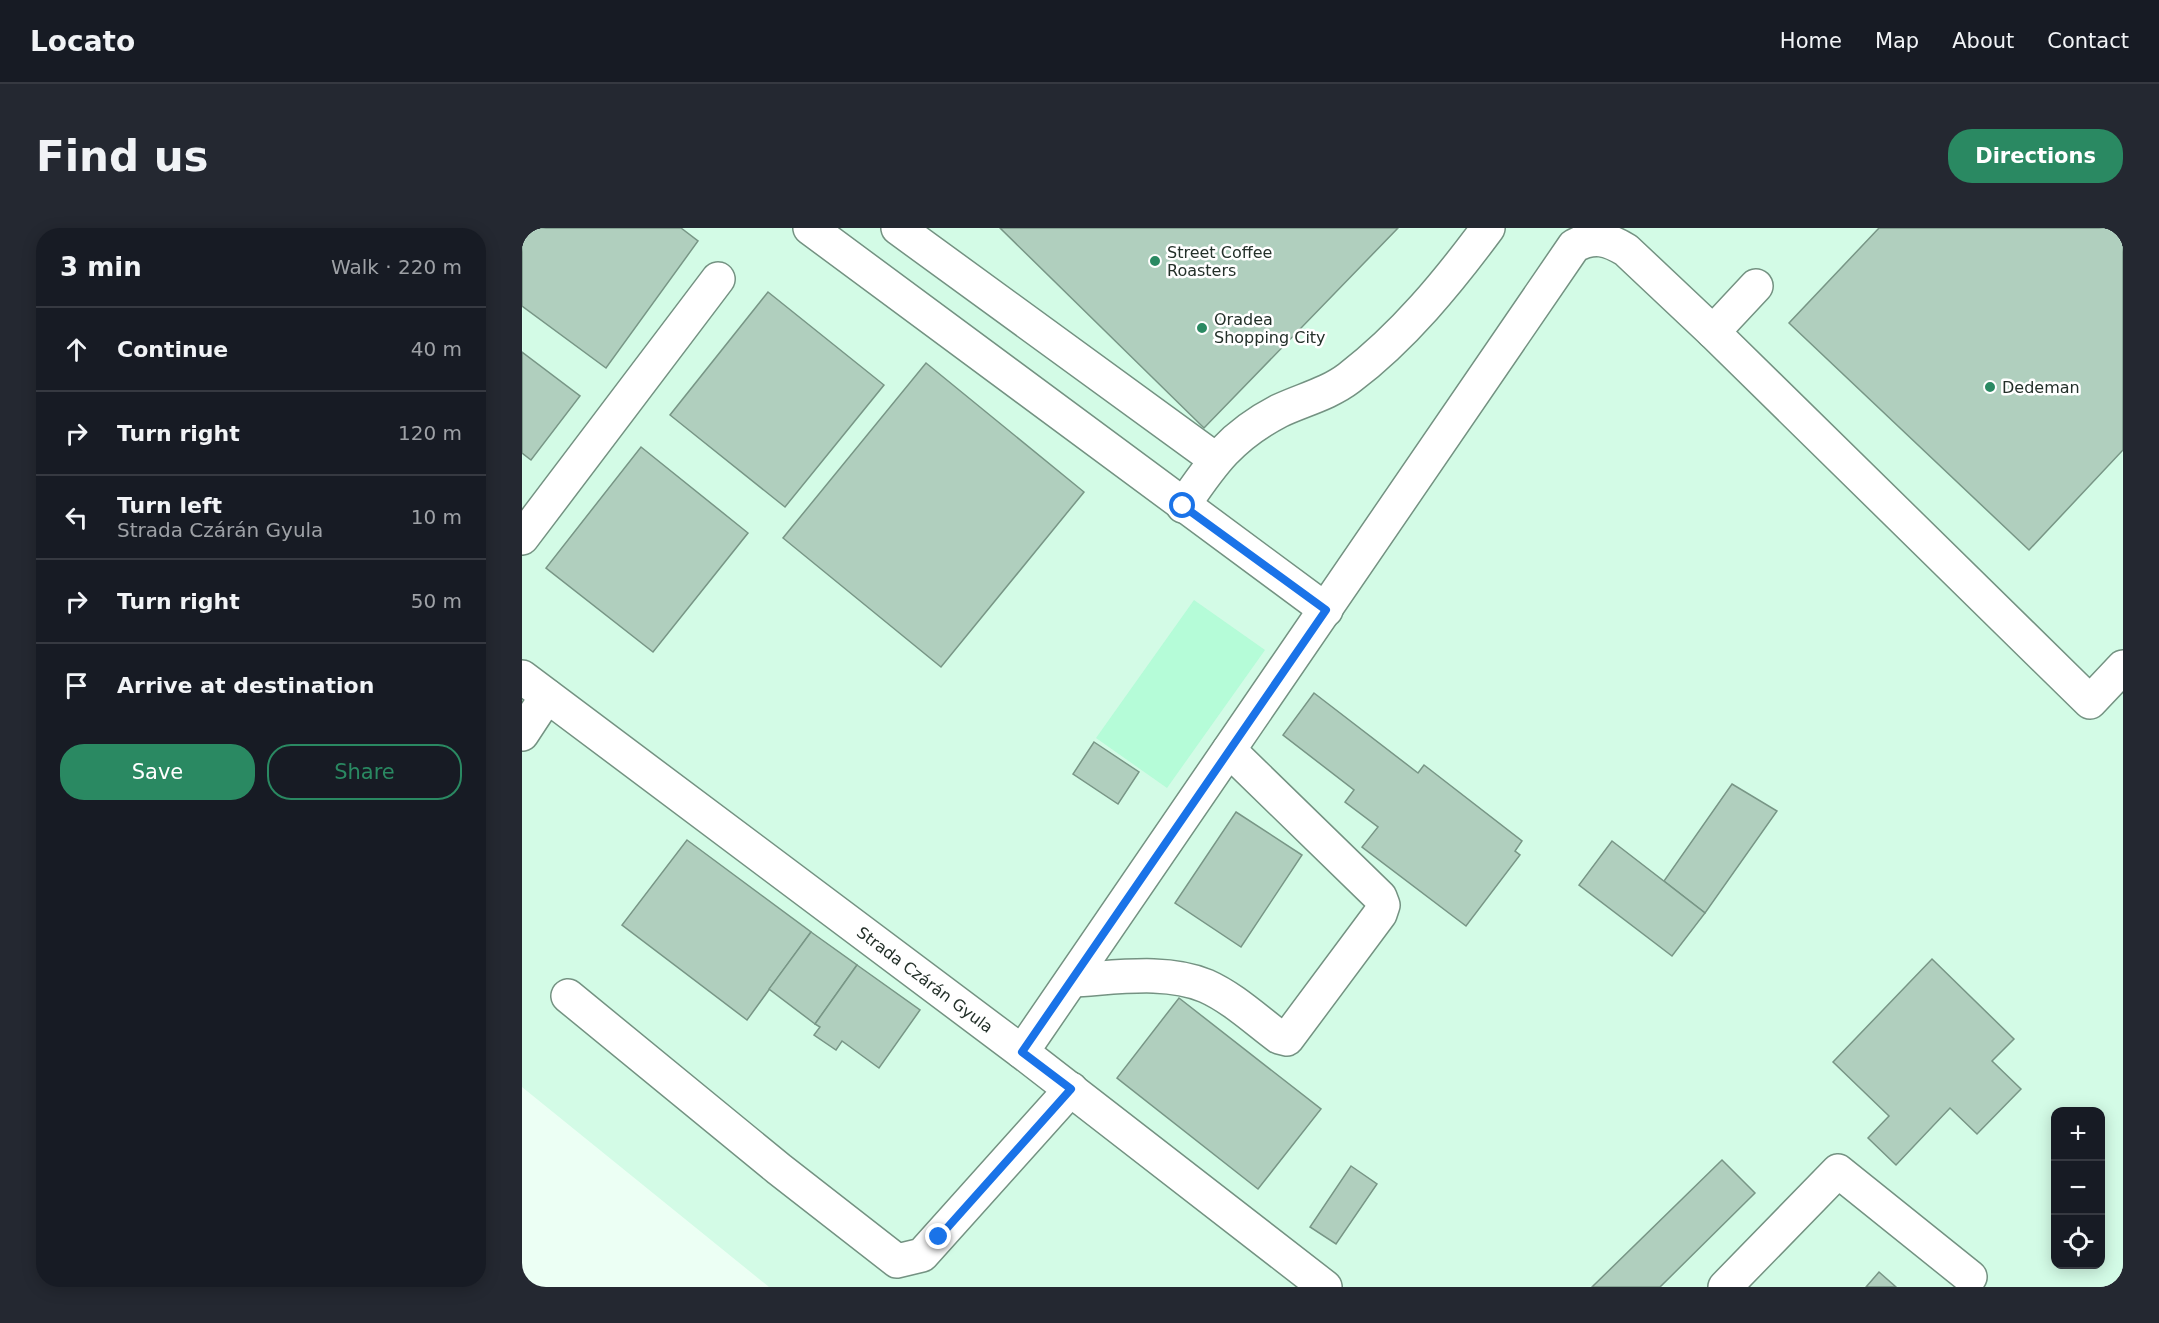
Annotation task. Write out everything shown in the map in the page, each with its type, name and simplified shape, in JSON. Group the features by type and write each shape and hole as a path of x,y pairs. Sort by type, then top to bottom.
{"street":[{"path":"810,228 1326,610"},
{"path":"898,228 1215,459"},
{"path":"1183,506 1215,459 1245,431 1280,411 1313,398 1348,380 1449,280 1488,228"},
{"path":"1022,1052 1574,246 1594,238 1612,242 1626,250 1713,332 2090,702 2123,667"},
{"path":"522,538 718,279"},
{"path":"1713,332 1756,286"},
{"path":"522,734 535,687"},
{"name":"Strada Czárán Gyula","path":"535,687 1071,1089 1325,1287"},
{"path":"1072,980 1145,977 1190,981 1221,994 1279,1036 1287,1039 1380,914 1383,905 1380,897 1229,750"},
{"path":"568,996 779,1169 897,1261 922,1255 1071,1089"},
{"path":"1725,1287 1838,1171 1970,1277"}],"shaded area":[{"path":"522,228 2123,228 2123,1287 769,1287 522,1087"}],"green space":[{"path":"1194,600 1265,650 1167,788 1096,738"}],"building":[{"path":"522,228 681,228 698,241 606,368 522,306"},
{"name":"Oradea Shopping City","path":"1000,228 1398,228 1204,428"},
{"name":"Dedeman","path":"1879,228 2123,228 2123,450 2029,550 1789,323"},
{"path":"768,292 884,385 785,507 670,415"},
{"path":"522,352 580,396 531,460 522,453"},
{"path":"926,363 1084,492 941,667 783,538"},
{"path":"641,447 748,533 653,652 546,568"},
{"path":"1314,693 1418,773 1424,765 1522,841 1515,851 1520,855 1466,926 1362,847 1378,827 1345,802 1354,790 1283,735"},
{"path":"1094,742 1139,772 1118,804 1073,774"},
{"path":"1732,784 1777,811 1705,913 1664,881"},
{"path":"1236,812 1302,855 1241,947 1175,903"},
{"path":"687,840 811,932 747,1020 622,925"},
{"path":"1612,841 1705,913 1672,956 1579,885"},
{"path":"811,932 857,965 815,1024 769,989"},
{"path":"1932,959 2014,1039 1992,1061 2021,1089 1977,1134 1950,1108 1896,1165 1868,1138 1889,1116 1833,1062"},
{"path":"857,965 920,1010 879,1068 842,1041 836,1050 814,1035 820,1027 815,1024"},
{"path":"1179,998 1321,1109 1258,1189 1117,1078"},
{"path":"1722,1160 1755,1193 1660,1287 1592,1287"},
{"path":"1351,1166 1377,1184 1336,1244 1310,1227"},
{"path":"1879,1272 1896,1287 1866,1287"}],"place":[{"name":"Street Coffee Roasters","path":"1155,261"},
{"name":"Oradea Shopping City","path":"1202,328"},
{"name":"Dedeman","path":"1990,387"}],"route":[{"path":"939,1237 1071,1089 1022,1052 1326,610 1183,506"}]}
